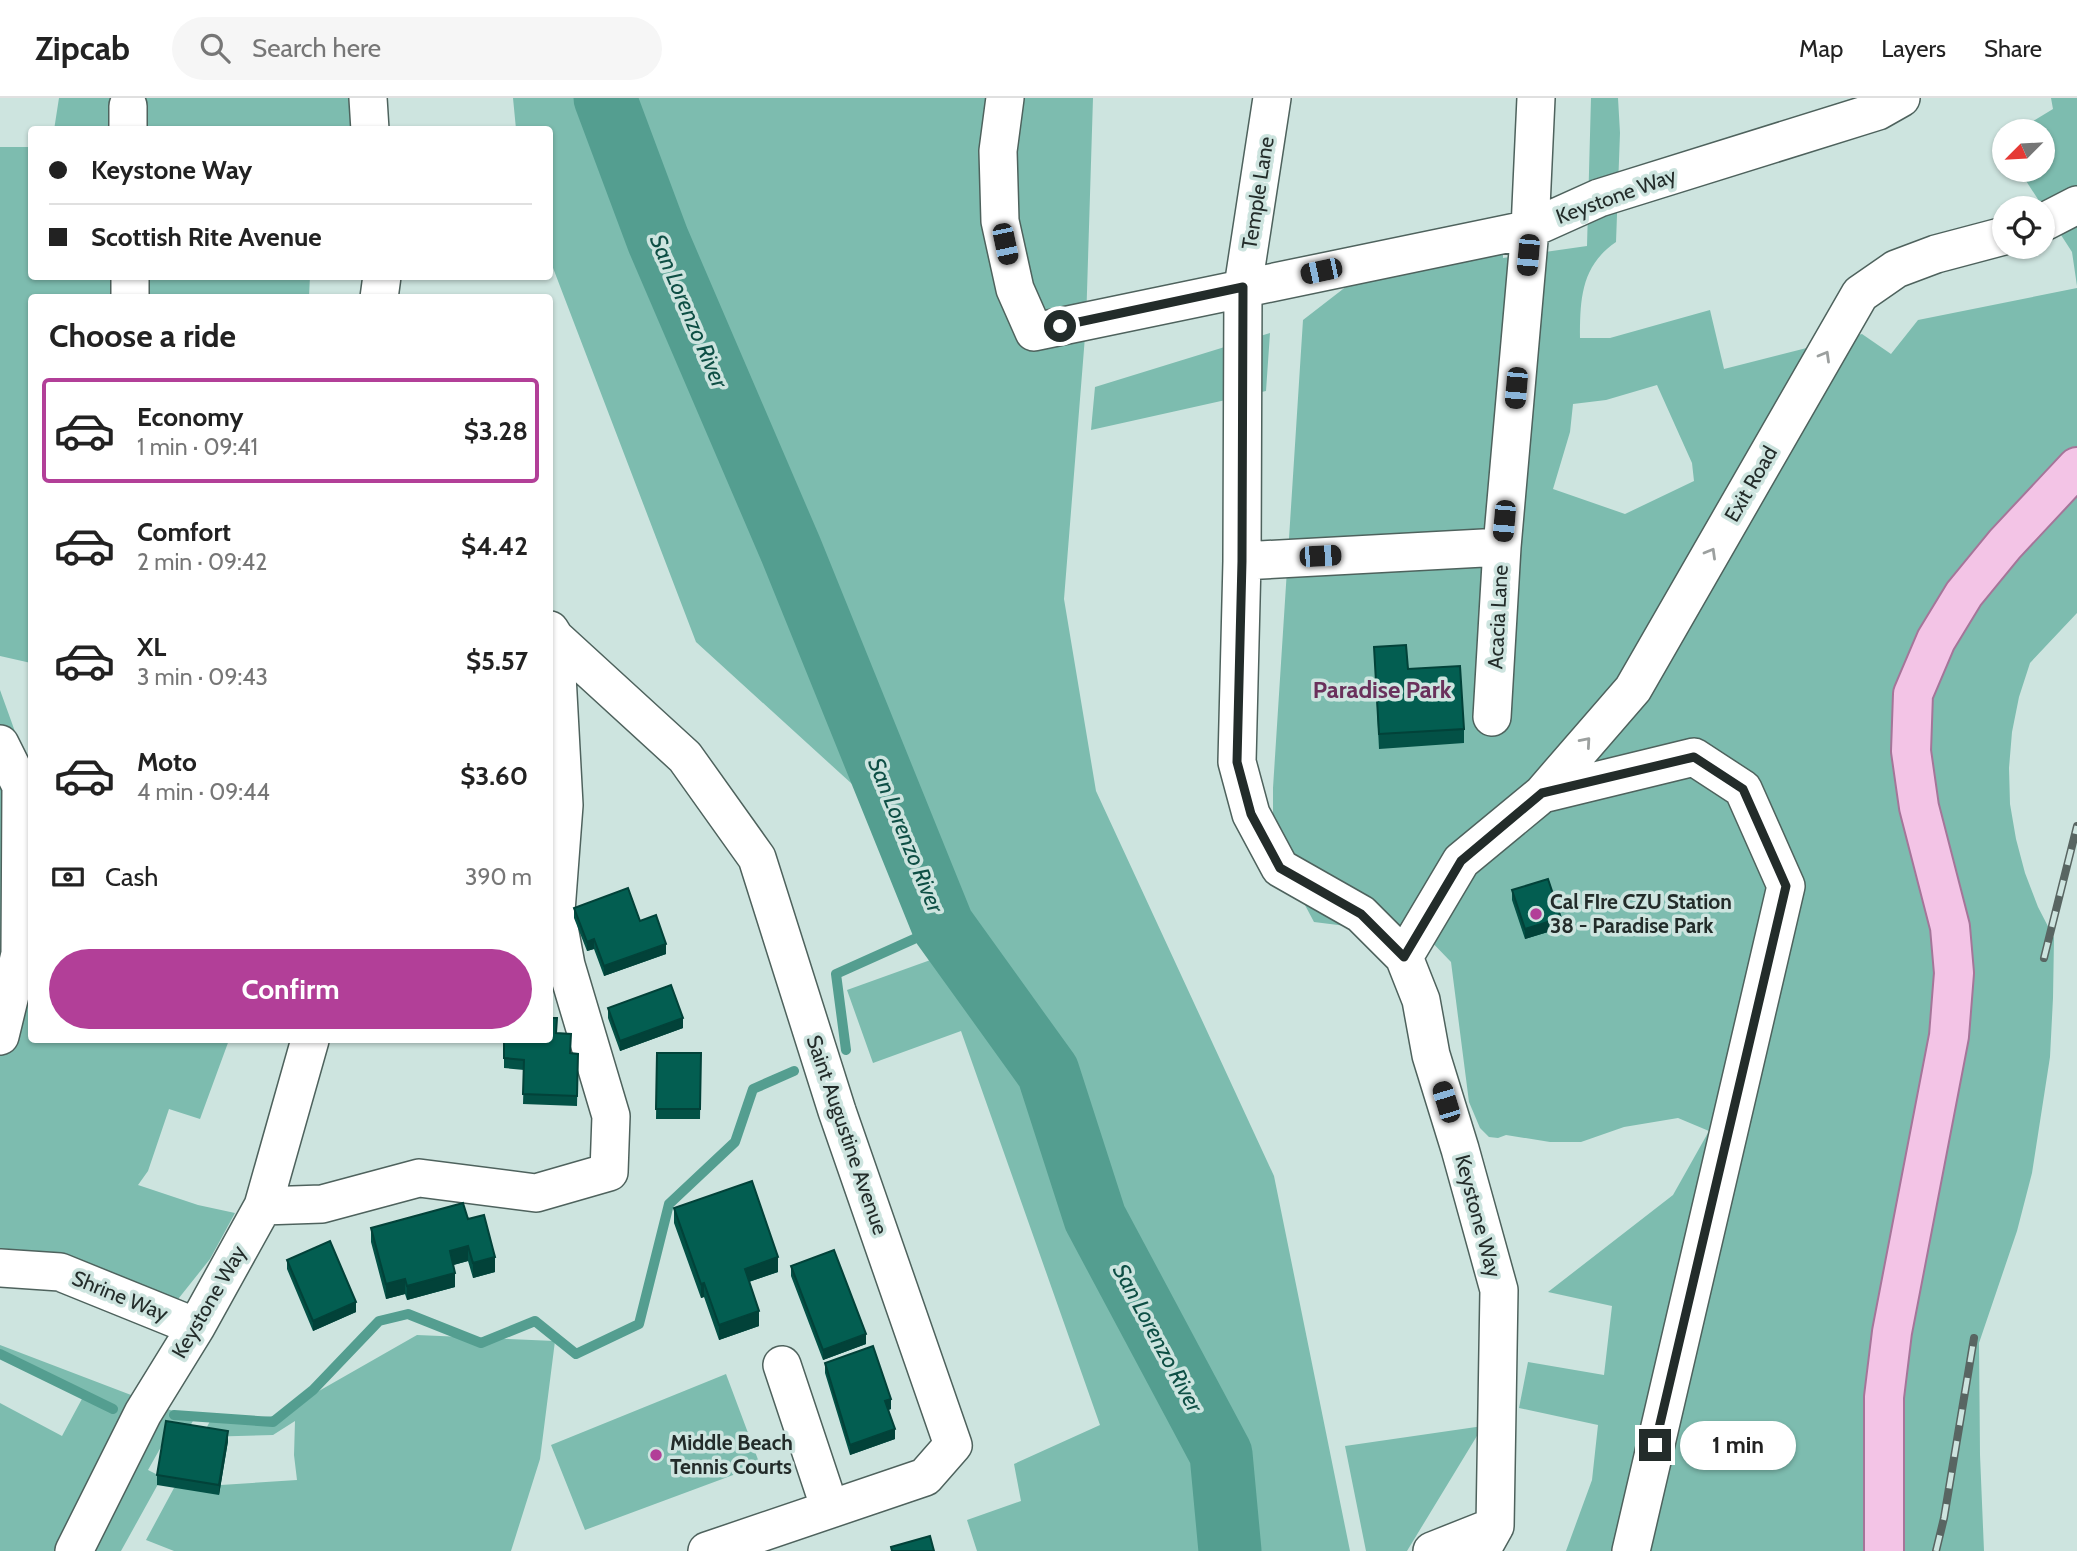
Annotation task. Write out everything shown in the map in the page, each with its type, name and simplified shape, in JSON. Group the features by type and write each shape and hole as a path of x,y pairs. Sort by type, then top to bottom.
{"main road":[{"path":"1884,1551 1884,1397 1892,1332 1949,1037 1955,973 1950,927 1917,796 1911,751 1913,694 1936,640 1964,594 2005,544 2077,467"}],"street":[{"path":"368,98 370,126"},
{"name":"Keystone Way","path":"1005,98 998,151 1000,221 1015,289 1034,332 1530,229 1599,198 1878,111 1901,98"},
{"name":"Temple Lane","path":"1243,287 1272,98"},
{"name":"Acacia Lane","path":"1492,717 1502,547 1530,229 1536,98"},
{"path":"2055,216 2077,205"},
{"name":"Exit Road","path":"1404,957 1461,861 1542,793 1633,689 1860,294 1896,269 1936,254 1992,239"},
{"name":"Keystone Way","path":"1243,287 1242,561 1237,762 1251,814 1280,868 1361,914 1404,957 1421,1000 1431,1055 1461,1149 1499,1290 1488,1538"},
{"path":"1242,561 1502,547"},
{"name":"Saint Augustine Avenue","path":"553,635 685,757 757,858 837,1111 953,1445 925,1477 707,1551"},
{"path":"263,1206 321,1204 419,1178 536,1193 609,1172 611,1116 566,965 556,911 564,806 553,648"},
{"path":"0,744 21,786 26,948 0,1036"},
{"path":"1542,793 1694,757 1743,789 1786,886 1630,1551"},
{"name":"Keystone Way","path":"74,1551 143,1413 196,1326 263,1206 309,1043"},
{"name":"Shrine Way","path":"0,1268 60,1272 196,1326"},
{"path":"782,1365 830,1509"},
{"path":"1432,1551 1488,1538"}],"green space":[{"path":"59,98 384,98 387,126 55,126"},
{"path":"513,98 1093,98 1086,324 1064,599 1096,791 1274,1176 1350,1551 977,1551 967,1520 1021,1501 1014,1464 1100,1425 961,1031 873,1063 847,990 936,958 885,814 696,642 553,268 553,126 516,126"},
{"path":"1591,98 1618,98 1620,133 1616,242 1604,251 1589,273 1582,297 1580,338 1610,338 1710,310 1724,369 1862,334 1891,354 1918,320 2077,288 2077,613 2030,663 2012,732 2009,768 2010,804 2025,873 2054,938 2053,998 2050,1057 2032,1173 2017,1231 1979,1343 1984,1551 1566,1551 1592,1480 1598,1425 1519,1408 1528,1362 1604,1375 1612,1306 1548,1292 1673,1195 1709,1131 1678,1118 1624,1127 1581,1142 1550,1142 1506,1135 1489,1137 1480,1128 1469,1102 1451,962 1426,936 1314,922 1273,845 1273,788 1303,320 1356,279 1503,251 1503,258 1587,246","holes":["1657,385 1692,463 1694,481 1625,514 1553,489 1570,432 1573,404 1606,400"]},
{"path":"2051,98 2077,98 2077,286 2072,252 2055,226 2055,196 2036,196 2027,182 2055,182 2055,119 2037,119 2053,109"},
{"path":"0,147 28,147 28,280 310,280 309,294 28,294 28,662 0,656"},
{"path":"1270,333 1266,391 1091,430 1095,387"},
{"path":"0,690 28,768 28,1043 228,1043 200,1119 169,1109 148,1171 138,1185 198,1205 235,1213 210,1259 171,1308 0,1273"},
{"path":"417,1335 555,1341 540,1459 511,1551 174,1551 146,1540 174,1488 297,1480 294,1455 295,1421 273,1435 202,1437 210,1421 275,1416"},
{"path":"0,1345 194,1419 184,1437 170,1431 148,1470 162,1477 121,1551 0,1551 0,1403 62,1436 83,1397 0,1354"},
{"name":"Middle Beach Tennis Courts","path":"726,1374 760,1465 585,1530 551,1445"},
{"path":"1483,1426 1407,1551 1366,1551 1345,1446"}],"building":[{"path":"1406,645 1408,669 1460,666 1464,729 1379,734 1374,647"},
{"name":"Cal FIre CZU Station 38 - Paradise Park","path":"1548,879 1561,918 1525,929 1512,890"},
{"path":"628,888 640,921 656,915 666,944 604,966 594,939 587,942 574,908"},
{"path":"671,985 683,1018 620,1041 608,1008"},
{"path":"553,1018 557,1018 556,1033 571,1034 570,1053 578,1054 577,1096 523,1094 524,1060 504,1058 504,1043 553,1043"},
{"path":"657,1053 701,1053 700,1109 656,1109"},
{"path":"752,1181 778,1257 745,1269 759,1311 719,1325 674,1208"},
{"path":"463,1203 468,1219 484,1215 495,1257 473,1263 468,1246 450,1251 455,1273 407,1286 405,1279 386,1284 371,1228"},
{"path":"330,1241 356,1302 313,1321 287,1260"},
{"path":"834,1250 866,1334 823,1350 791,1266"},
{"path":"873,1346 891,1399 885,1401 895,1429 850,1445 825,1363"},
{"path":"166,1421 228,1431 219,1485 157,1475"},
{"path":"930,1536 934,1551 892,1551 891,1547"}],"waterway":[{"name":"San Lorenzo River","path":"605,98 658,240 791,550 943,926 1048,1072 1095,1218 1221,1454 1230,1551"},
{"path":"846,1050 836,974 943,926"},
{"path":"174,1415 273,1422 313,1390 379,1321 408,1314 481,1343 535,1321 576,1354 639,1324 669,1204 735,1142 753,1089 794,1071"},
{"path":"0,1354 113,1409"}],"railway":[{"path":"2044,958 2077,826"},
{"path":"1936,1551 1974,1338"}],"place":[{"name":"Cal FIre CZU Station 38 - Paradise Park","path":"1536,914"},
{"name":"Middle Beach Tennis Courts","path":"656,1455"}],"district":[{"name":"Paradise Park","path":"1382,690"}],"route":[{"path":"1060,326 1243,287 1242,561 1237,762 1251,814 1280,868 1361,914 1404,957 1461,861 1542,793 1694,757 1743,789 1786,886 1655,1445"}]}
